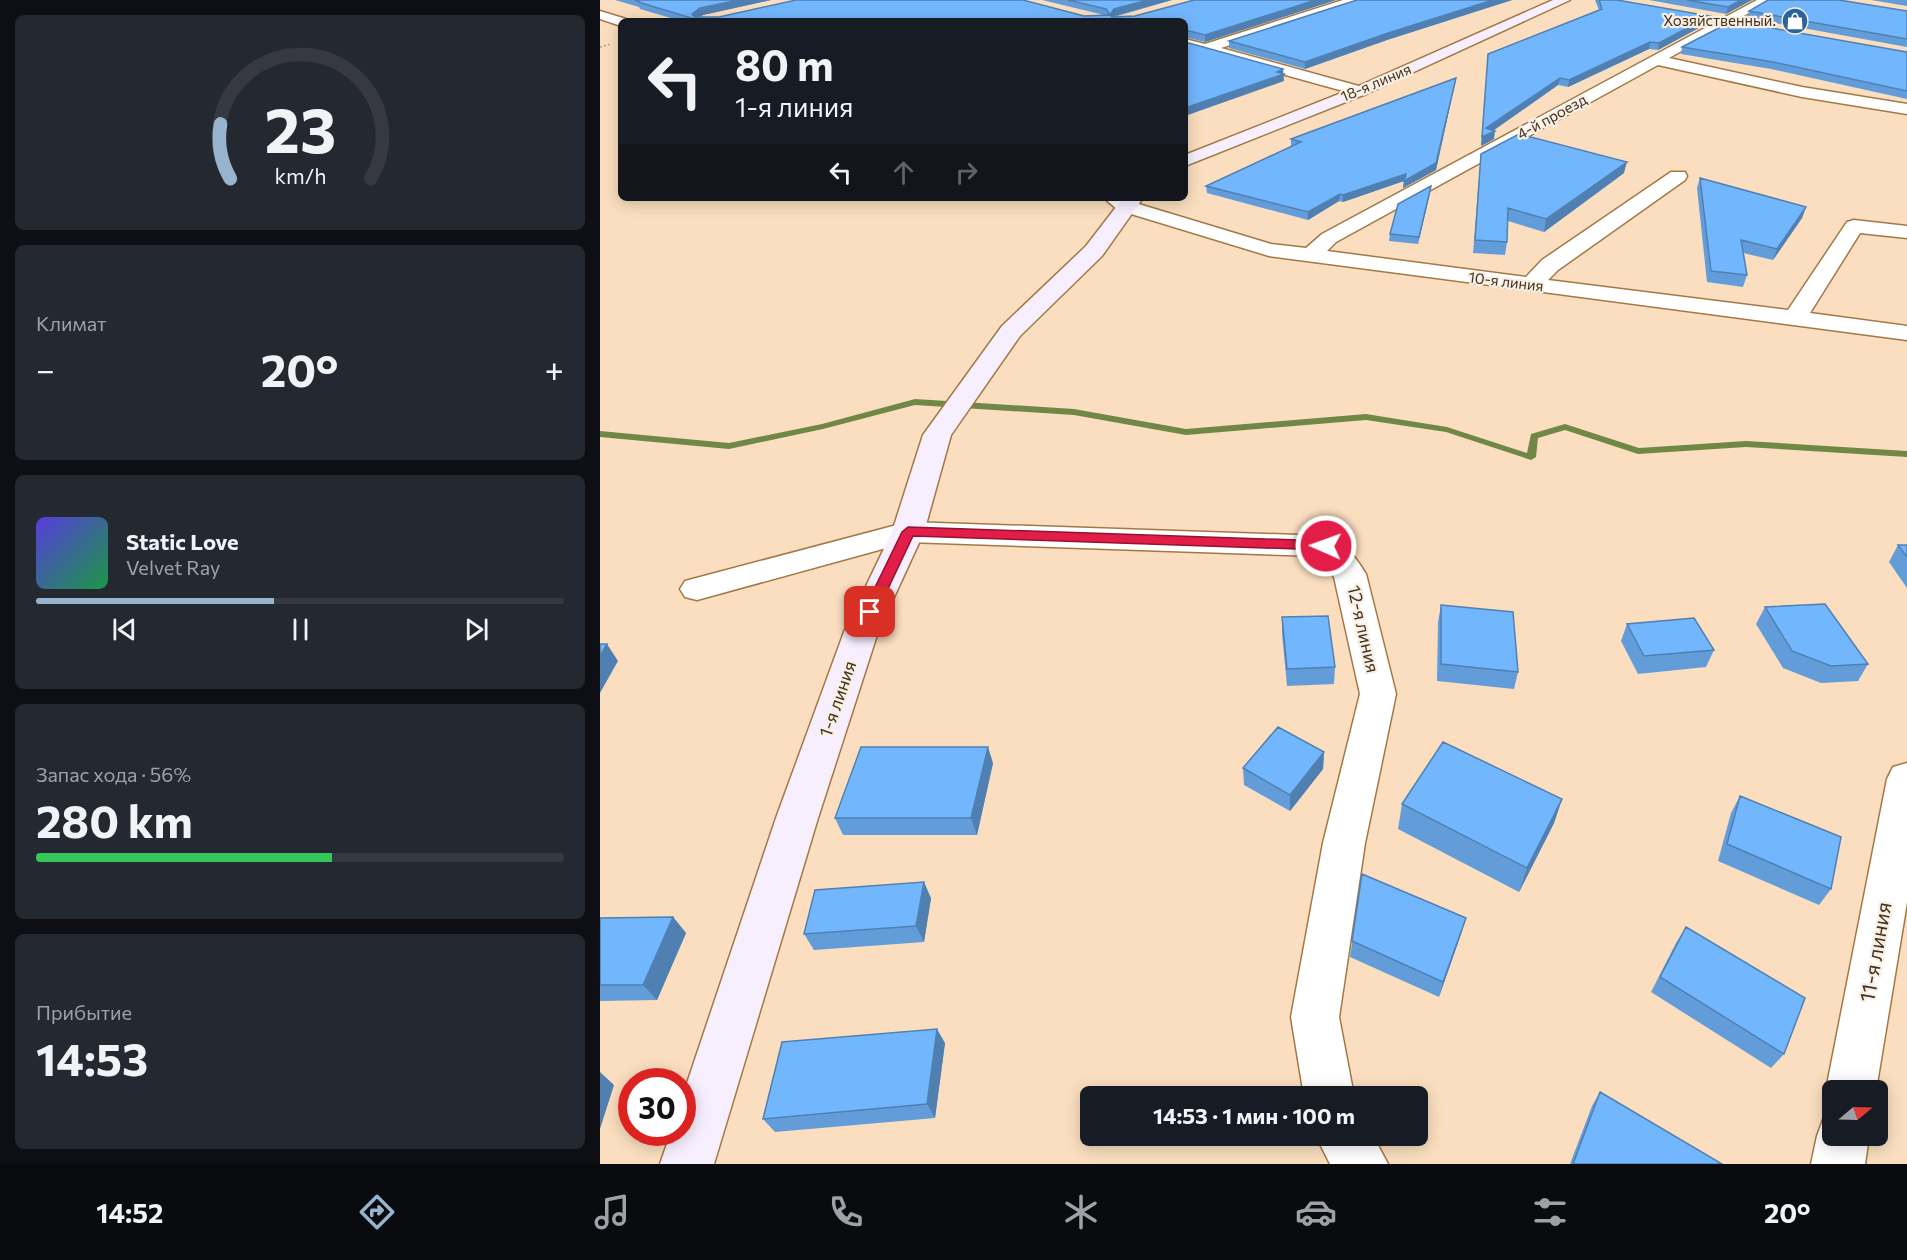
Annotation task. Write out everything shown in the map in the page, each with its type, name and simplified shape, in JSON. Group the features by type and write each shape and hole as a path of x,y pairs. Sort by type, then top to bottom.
{"street":[{"path":"1188,54 1356,0"},
{"name":"18-я линия","path":"1188,160 1360,91 1564,0"},
{"name":"4-й проезд","path":"1310,256 1329,238 1766,0"},
{"path":"600,15 618,21"},
{"path":"1706,16 1751,24"},
{"path":"1188,44 1360,91"},
{"path":"1656,60 1802,92 1907,109"},
{"path":"1530,285 1550,265 1678,176"},
{"name":"10-я линия","path":"1124,201 1269,250 1907,333"},
{"name":"1-я линия","path":"687,1164 796,818 861,632 908,532 937,435 1011,331 1094,251 1124,201"},
{"path":"1794,319 1854,226 1907,232"},
{"name":"12-я линия","path":"697,589 908,532 1326,546 1350,574 1378,694 1344,843 1315,1017 1327,1086"},
{"name":"11-я линия","path":"1853,1080 1907,779"},
{"path":"1349,1146 1361,1164"},
{"path":"1838,1164 1841,1146"}],"building":[{"path":"635,0 739,0 700,8 692,14 694,17 719,17 796,0 1023,0 1084,16 1110,15 1112,17 1135,16 1194,0 1316,0 1205,35 1188,31 1188,18 691,18 638,2 640,2"},
{"path":"1068,0 1148,0 1114,9 1110,15 1106,9"},
{"path":"1357,0 1493,0 1305,62 1229,41"},
{"path":"1599,0 1617,0 1710,16 1659,43 1650,42 1569,80 1560,78 1486,128 1495,131 1482,137 1488,54 1602,9"},
{"path":"1687,0 1741,0 1728,7"},
{"path":"1768,0 1839,0 1907,11 1907,39 1749,11"},
{"path":"1732,21 1907,52 1907,91 1773,62 1682,47"},
{"path":"1188,43 1283,69 1277,72 1284,74 1188,107"},
{"path":"1456,78 1436,163 1404,181 1406,174 1343,195 1340,194 1308,212 1206,186 1301,142 1291,139"},
{"path":"1519,134 1627,162 1546,219 1508,208 1507,242 1475,240 1481,154"},
{"path":"1700,178 1806,207 1777,249 1741,240 1747,275 1711,271"},
{"path":"1431,186 1419,237 1390,234 1398,204"},
{"path":"1898,545 1907,545 1907,557"},
{"path":"1825,604 1868,664 1831,666 1792,651 1765,607"},
{"path":"1441,605 1513,612 1518,672 1441,664"},
{"path":"1328,616 1335,667 1287,669 1282,617"},
{"path":"1694,618 1714,650 1644,656 1627,624"},
{"path":"600,644 607,644 600,656"},
{"path":"1278,727 1324,752 1290,795 1243,768"},
{"path":"1443,742 1562,799 1527,868 1402,804"},
{"path":"861,747 988,747 971,818 835,818"},
{"path":"1740,796 1841,837 1831,889 1727,844"},
{"path":"1362,874 1466,918 1443,982 1352,941"},
{"path":"924,882 916,926 804,934 815,890"},
{"path":"673,917 643,985 600,985 600,918"},
{"path":"1686,927 1805,998 1784,1054 1660,977"},
{"path":"937,1029 927,1104 763,1119 782,1042"},
{"path":"1600,1092 1722,1164 1573,1164"}],"waterway":[{"path":"600,434 729,446 823,426 915,402 1074,412 1186,432 1366,417 1447,430 1531,457 1534,436 1565,427 1638,451 1746,444 1907,454"}],"place":[{"name":"Хозяйственный.","path":"1795,21"}],"route":[{"path":"870,612 908,532 1326,546"}]}
